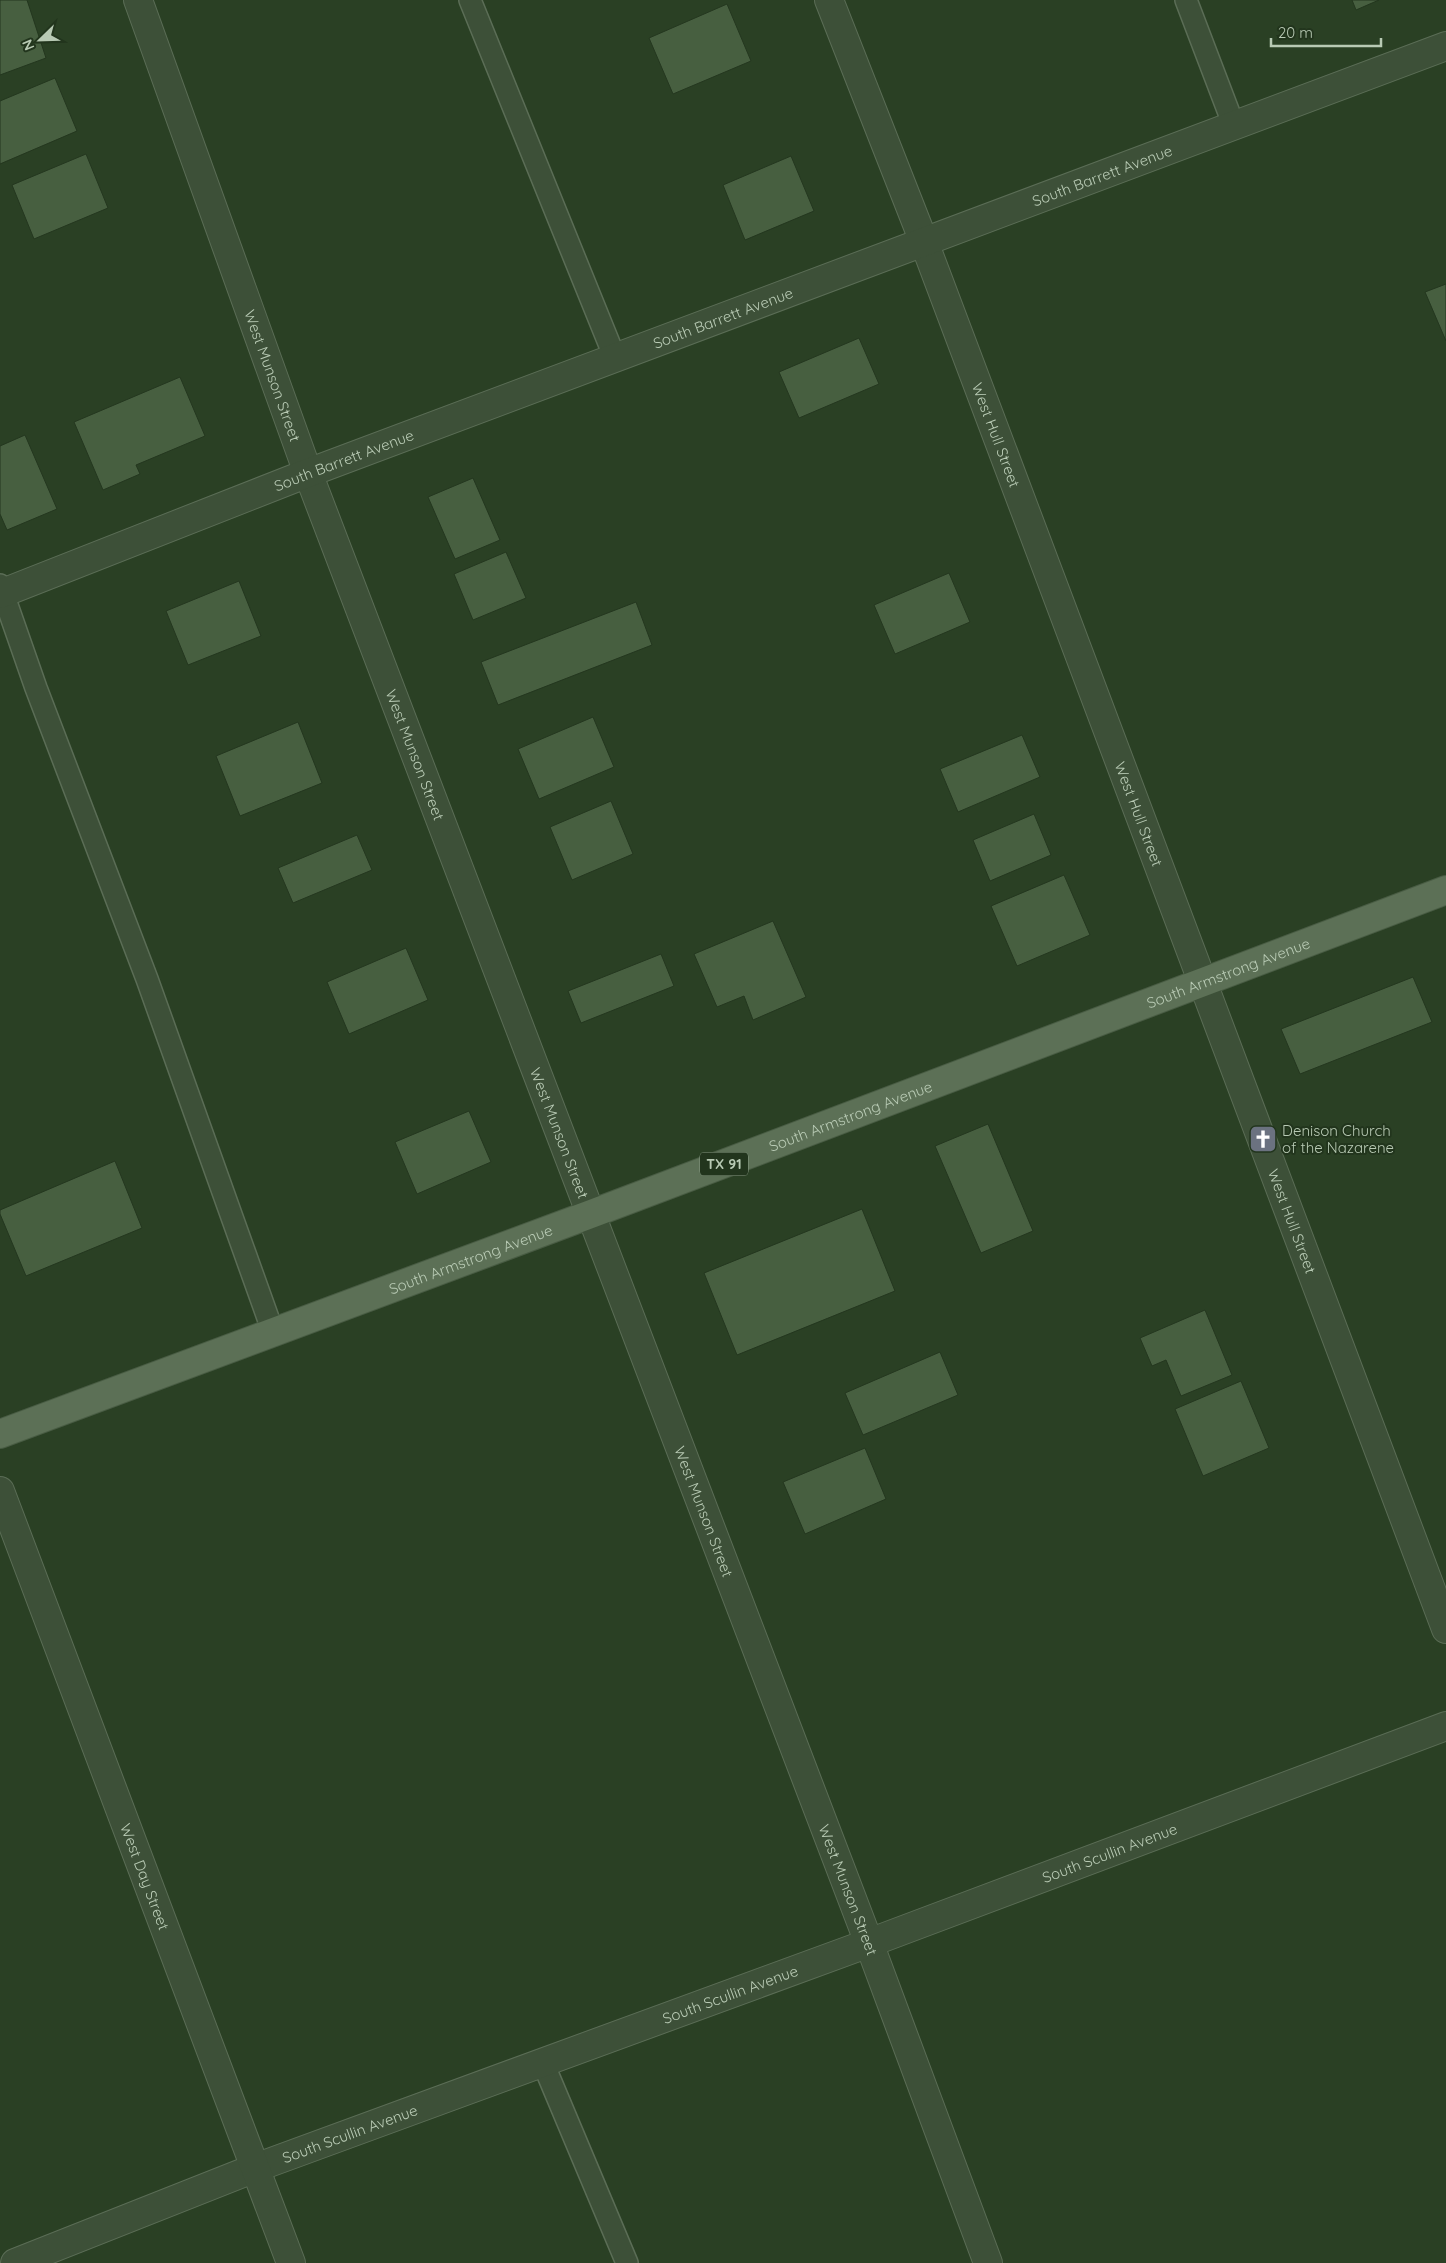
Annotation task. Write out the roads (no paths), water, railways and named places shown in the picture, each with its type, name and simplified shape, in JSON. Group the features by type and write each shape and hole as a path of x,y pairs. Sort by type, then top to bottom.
{"main road":[{"name":"South Armstrong Avenue","path":"0,1434 591,1214 1446,890"}],"street":[{"name":"West Munson Street","path":"138,0 308,473 869,1943 988,2263"},
{"name":"West Hull Street","path":"829,0 924,242 1446,1629"},
{"name":"South Barrett Avenue","path":"1,591 308,473 1446,46"},
{"name":"West Day Street","path":"0,1491 291,2263"},
{"name":"South Scullin Avenue","path":"15,2263 255,2168 869,1943 1446,1726"}],"lane":[{"path":"470,0 615,358"},
{"path":"1186,0 1234,126"},
{"path":"1,591 147,979 273,1332"},
{"path":"543,2063 627,2263"}],"place":[{"name":"Denison Church of the Nazarene","path":"1263,1139"}]}
